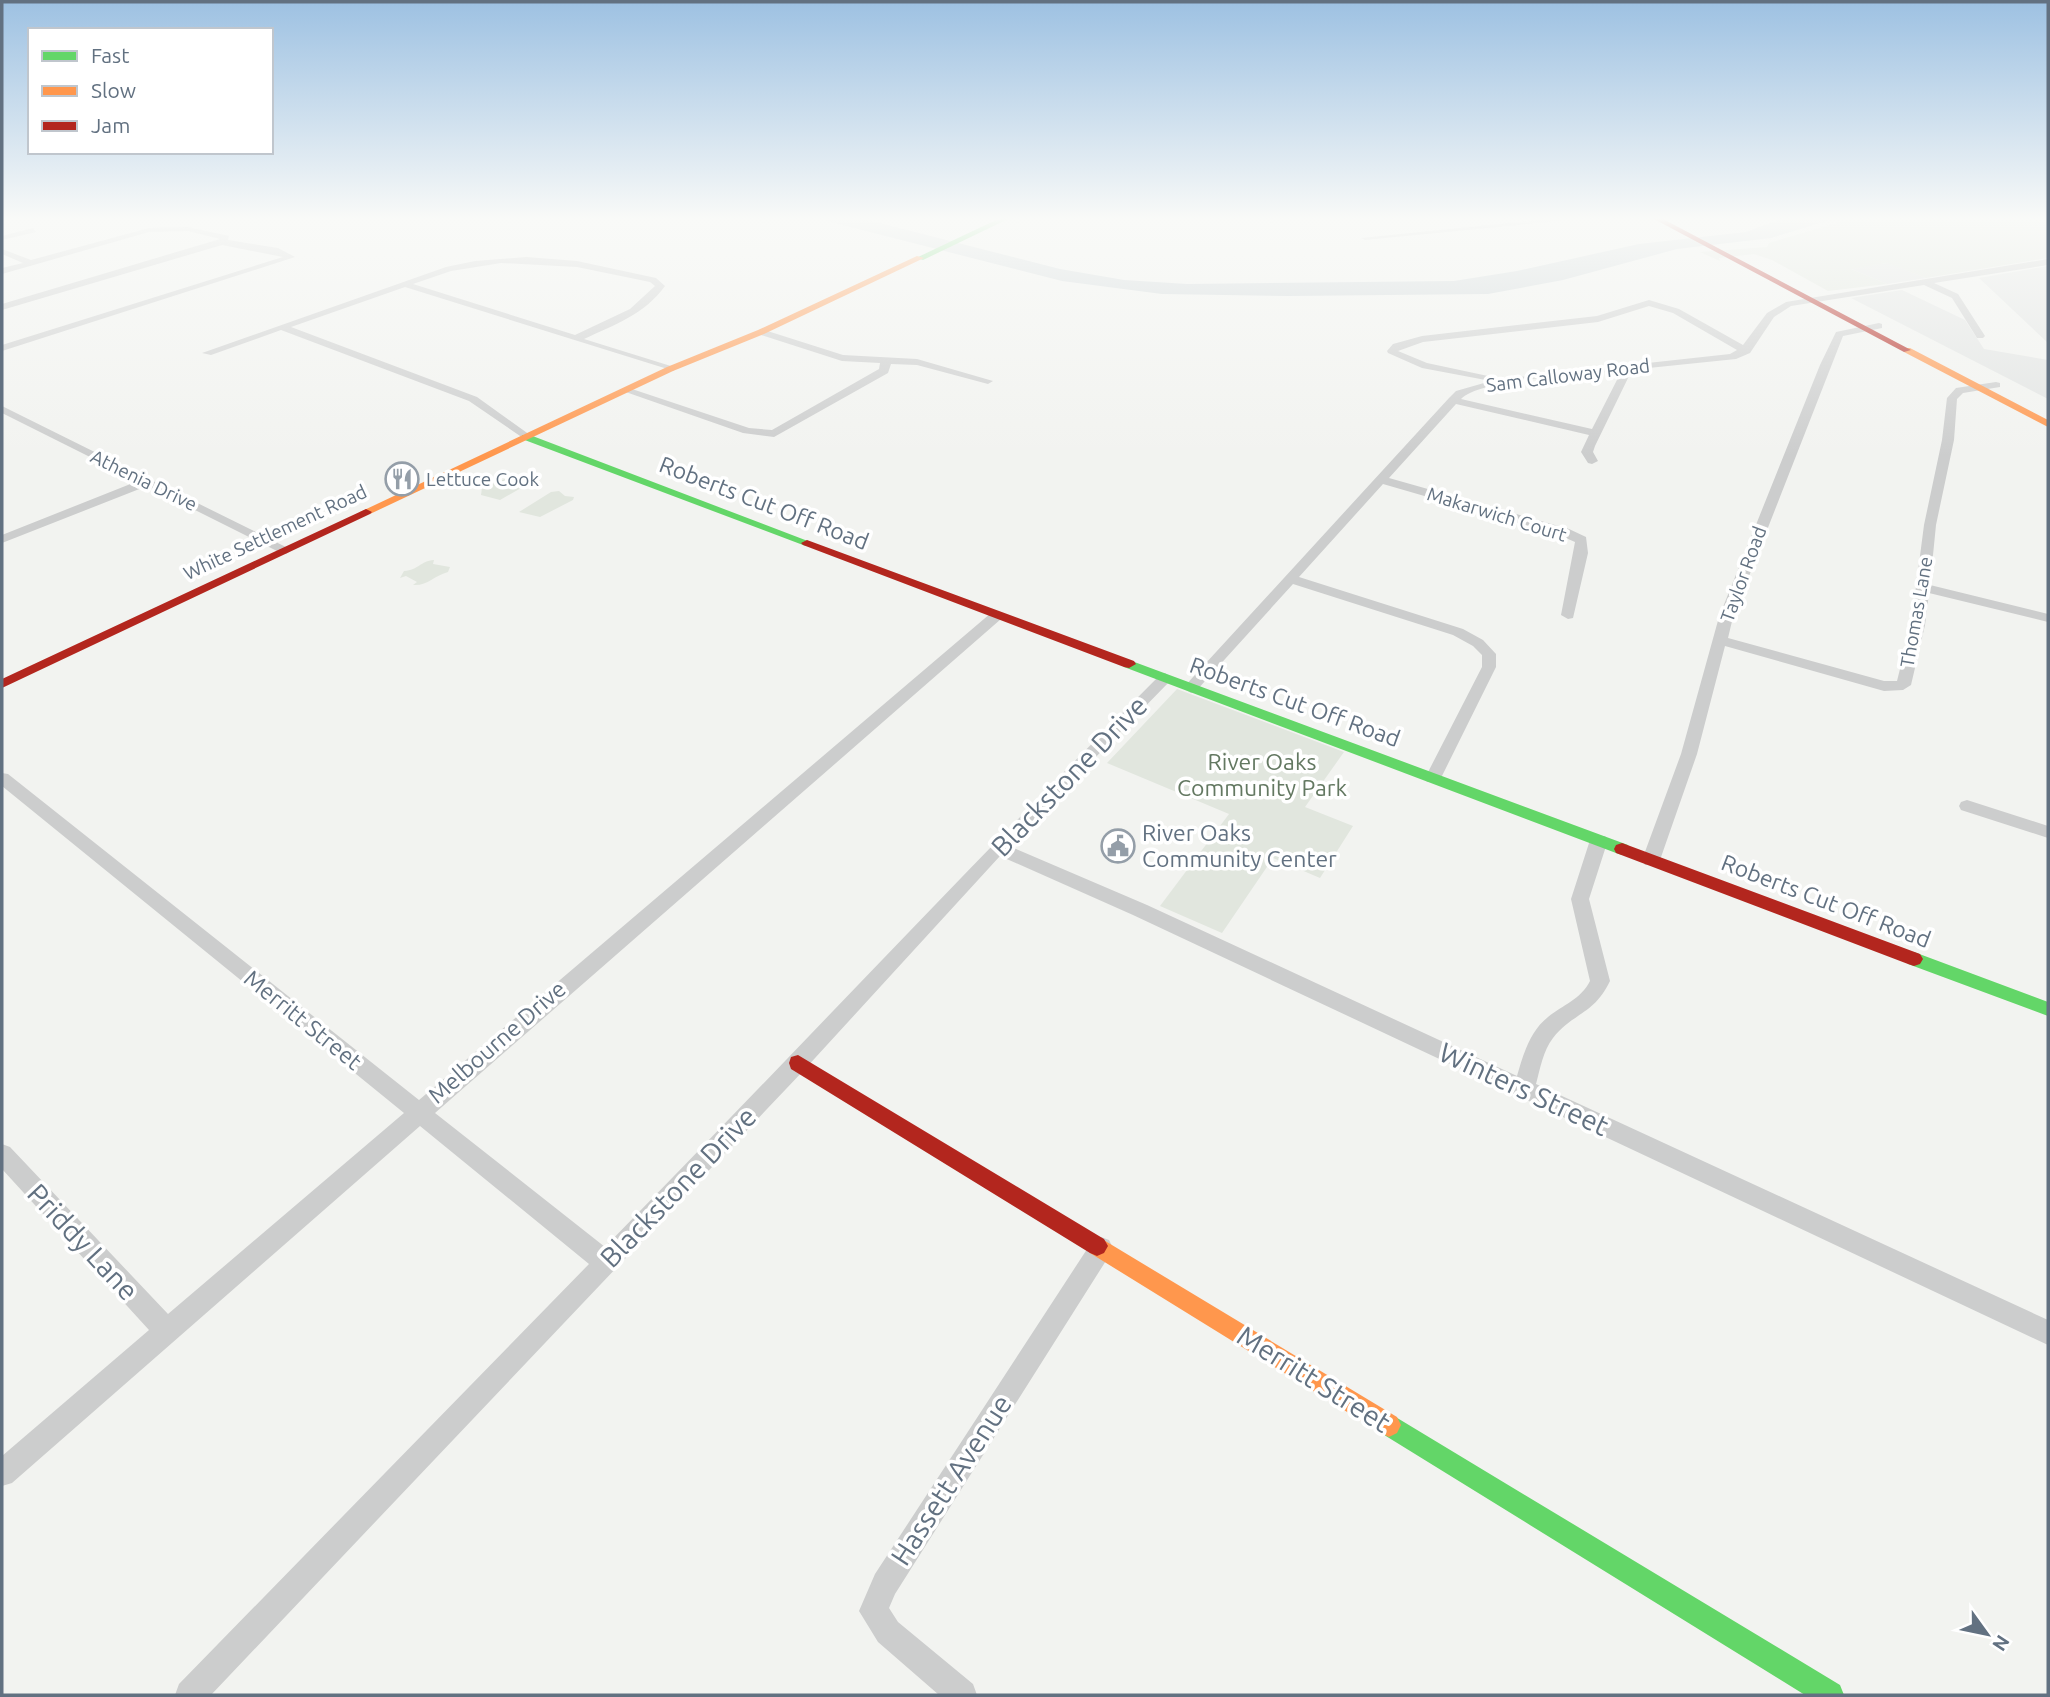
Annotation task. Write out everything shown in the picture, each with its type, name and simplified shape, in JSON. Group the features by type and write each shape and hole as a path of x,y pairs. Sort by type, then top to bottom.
{"main road":[{"name":"White Settlement Road","path":"2,684 625,390 827,298"},
{"path":"1818,298 2048,424"},
{"name":"White Settlement Road","path":"719,347 761,332 778,320"},
{"path":"1872,327 2048,412"},
{"name":"Roberts Cut Off Road","path":"526,437 2048,1009"},
{"name":"Merritt Street","path":"798,1063 1830,1695"}],"street":[{"path":"2,307 32,298"},
{"path":"2,348 160,298"},
{"path":"207,353 363,298"},
{"path":"447,298 670,369"},
{"path":"575,339 649,298"},
{"path":"1508,381 1412,361 1397,357 1392,351 1397,346 1422,339 1598,319 1649,303 1676,311 1746,351 1772,312 1817,298"},
{"path":"1956,298 1980,336"},
{"path":"281,327 472,399 526,437"},
{"name":"Taylor Road","path":"1651,860 1689,754 1720,640 1772,496 1825,365 1839,334 1872,327"},
{"path":"761,332 842,358 917,362 988,381"},
{"name":"Sam Calloway Road","path":"1191,688 1453,400 1475,387 1508,381 1732,357 1746,351"},
{"path":"625,390 747,432 774,434 884,372 886,360"},
{"path":"1592,461 1587,452 1624,376 1623,367"},
{"name":"Thomas Lane","path":"1720,640 1884,686 1903,685 1918,625 1930,525 1948,440 1952,398 1960,390 1996,385"},
{"path":"1453,400 1596,433"},
{"name":"Athenia Drive","path":"2,409 286,550"},
{"name":"Makarwich Court","path":"1381,480 1564,532 1581,540 1581,554 1568,615"},
{"path":"2,539 148,481"},
{"path":"1291,579 1458,632 1478,643 1489,654 1489,667 1433,778"},
{"path":"1922,587 2048,618"},
{"name":"Melbourne Drive","path":"2,1473 417,1111 996,615"},
{"name":"Blackstone Drive","path":"190,1695 798,1063 998,848 1165,678"},
{"name":"Merritt Street","path":"2,778 605,1262"},
{"path":"1966,806 2048,832"},
{"path":"1524,1088 1544,1035 1552,1024 1588,1003 1600,981 1580,899 1599,840"},
{"name":"Winters Street","path":"998,848 1140,910 2048,1333"},
{"name":"Priddy Lane","path":"2,1154 165,1329"},
{"name":"Hassett Avenue","path":"962,1695 888,1632 873,1611 885,1584 1101,1248"}],"shaded area":[{"path":"1851,298 1919,298 1965,320 1984,349 2048,360 2048,399"},
{"path":"2000,298 2048,298 2048,343"}],"green space":[{"path":"508,474 535,480 500,500 481,495 482,488 510,477"},
{"path":"559,491 565,496 574,497 573,500 540,517 519,512 551,492"},
{"path":"434,560 433,564 450,567 448,572 418,585 413,585 417,582 406,576 400,578 404,571"},
{"name":"River Oaks Community Park","path":"1177,689 1344,752 1305,807 1353,826 1320,878 1273,858 1222,933 1160,906 1229,814 1107,763"}],"traffic: fast":[{"path":"526,437 807,543"},
{"path":"1129,664 1622,849"},
{"path":"1914,959 2048,1009"},
{"path":"1389,1425 1830,1695"}],"traffic: slow":[{"path":"366,512 670,369 761,332 834,298"},
{"path":"1907,350 2048,424"},
{"path":"1097,1246 1389,1425"}],"traffic: jam":[{"path":"1809,298 1907,350"},
{"path":"2,684 366,512"},
{"path":"807,543 1129,664"},
{"path":"1622,849 1914,959"},
{"path":"798,1063 1097,1246"}],"place":[{"name":"Lettuce Cook","path":"402,479"},
{"name":"River Oaks Community Center","path":"1118,846"}]}
